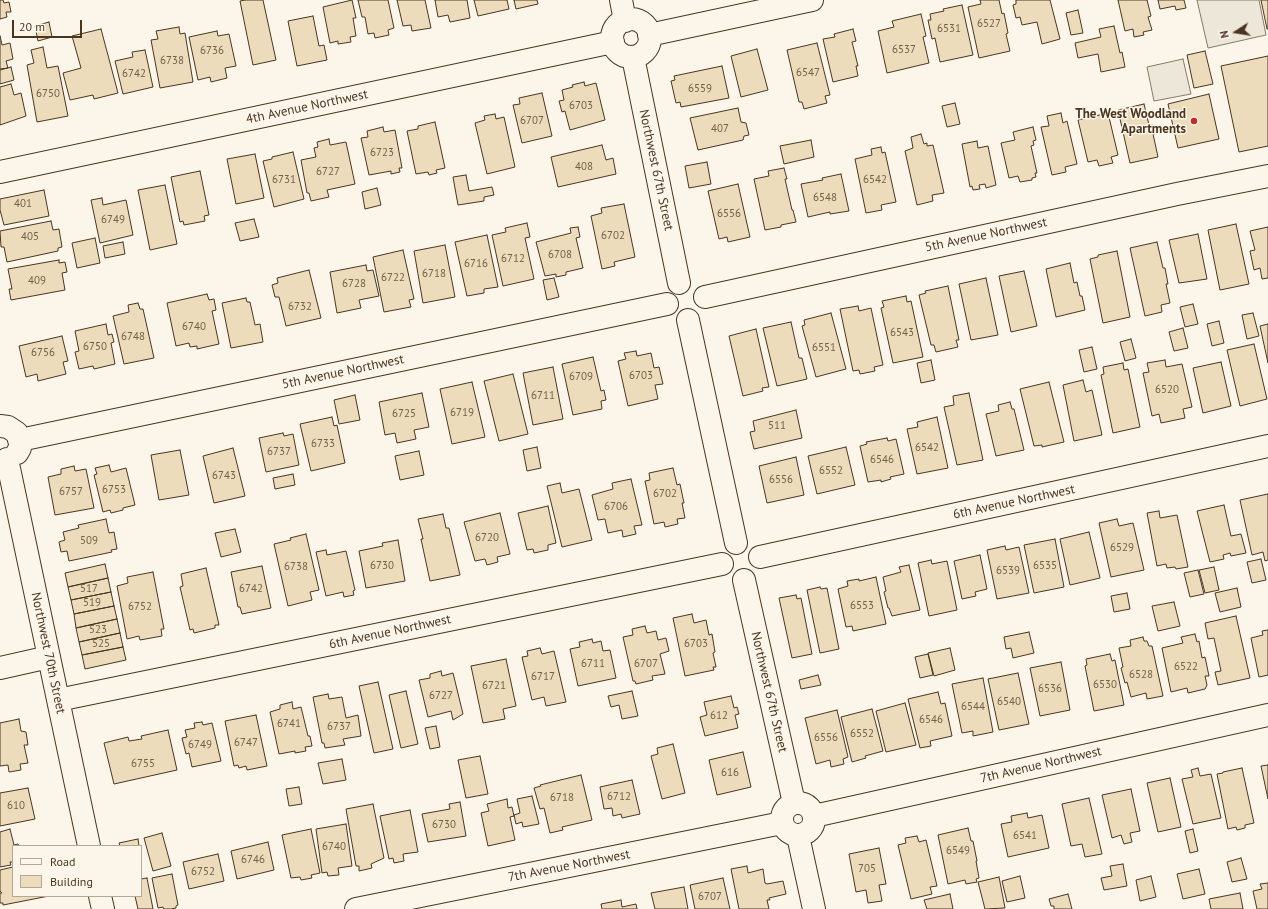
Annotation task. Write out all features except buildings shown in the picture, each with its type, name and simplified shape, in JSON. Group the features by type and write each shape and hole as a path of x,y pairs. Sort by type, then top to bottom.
{"street":[{"path":"649,35 812,0"},
{"path":"623,10 631,20 642,23 649,35 648,47 639,56 633,57 621,54 616,50 613,42 613,33 623,10"},
{"name":"4th Avenue Northwest","path":"0,172 613,42"},
{"name":"Northwest 67th Street","path":"633,57 679,283"},
{"name":"5th Avenue Northwest","path":"705,297 1177,194 1268,176"},
{"path":"689,281 696,284 700,288 705,297 705,305 701,313 694,319 688,320 676,318 670,313 667,304 667,294 670,289 679,283 689,281"},
{"name":"5th Avenue Northwest","path":"20,440 667,304"},
{"path":"688,320 736,543"},
{"path":"0,426 14,429 20,440 20,448 18,452 14,456 3,459"},
{"name":"6th Avenue Northwest","path":"760,557 1268,446"},
{"name":"Northwest 70th Street","path":"3,459 49,657 89,845"},
{"path":"740,542 752,545 757,550 760,557 760,568 756,574 752,578 744,580 735,579 728,575 722,564 724,552 728,547 740,542"},
{"name":"6th Avenue Northwest","path":"58,700 722,564"},
{"name":"Northwest 67th Street","path":"744,580 794,803"},
{"path":"0,668 49,657"},
{"name":"7th Avenue Northwest","path":"814,816 1268,715"},
{"path":"790,830 803,834 811,828 814,816 807,805 794,803 790,804 783,812 781,818 790,830 814,909"},
{"name":"7th Avenue Northwest","path":"356,909 790,830"},
{"path":"100,897 103,909"}],"shaded area":[{"path":"1197,0 1259,0 1266,35 1208,48"},
{"path":"1183,59 1191,94 1154,101 1147,67"}],"place":[{"name":"The West Woodland Apartments","path":"1194,121"}]}
